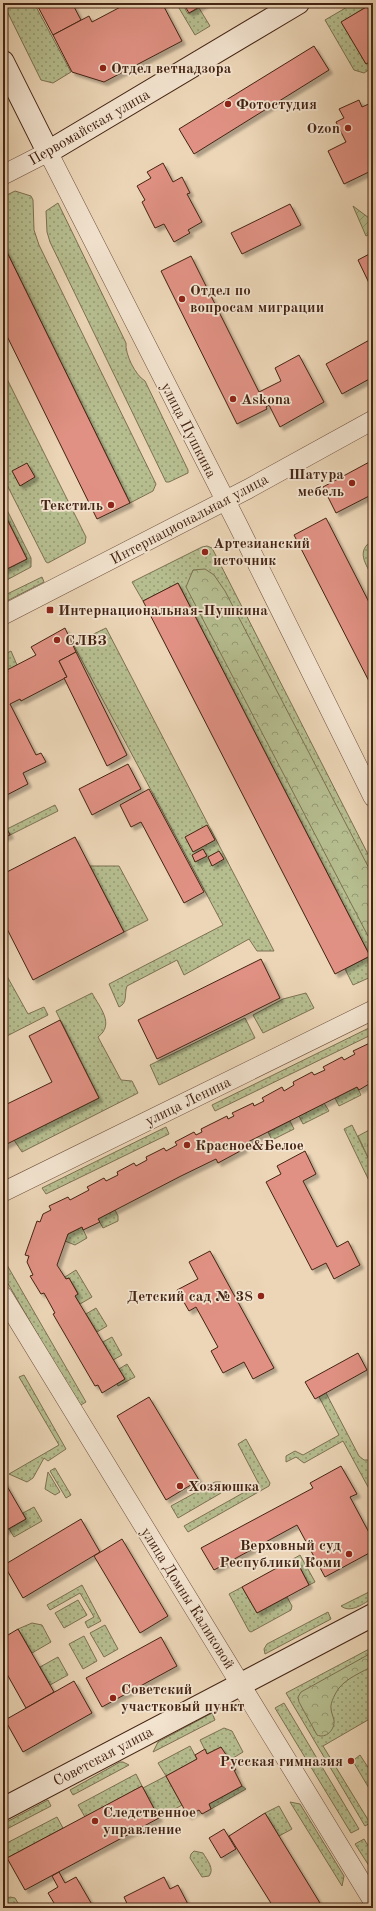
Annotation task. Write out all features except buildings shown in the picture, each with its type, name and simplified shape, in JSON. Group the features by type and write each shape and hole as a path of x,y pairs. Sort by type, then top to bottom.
{"main road":[{"name":"Первомайская улица","path":"48,152 298,3"},
{"name":"улица Пушкина","path":"3,62 48,152"},
{"name":"Советская улица","path":"3,1809 373,1615"}],"street":[{"name":"Первомайская улица","path":"3,175 48,152"},
{"name":"улица Пушкина","path":"48,152 225,500 373,797"},
{"name":"Интернациональная улица","path":"3,616 225,500 373,420"},
{"name":"улица Ленина","path":"3,1192 373,1010"},
{"name":"улица Домны Каликовой","path":"3,1296 373,1901"}],"green space":[{"path":"3,3 34,3 71,72 53,83 41,80"},
{"path":"176,3 182,3 188,14 199,8 210,26 195,35"},
{"path":"354,3 368,3 369,5 342,22 366,64 373,60 373,67 364,73 354,70 325,20"},
{"path":"15,191 31,196 33,200 34,230 39,245 156,484 153,491 130,503 3,244 3,197"},
{"path":"58,203 126,343 127,353 131,364 145,381 188,470 188,473 169,482 166,482 50,242 47,232 46,211"},
{"path":"353,206 373,221 373,232 366,236"},
{"path":"3,371 86,537 85,543 48,563 46,562 3,477"},
{"path":"3,502 31,558 31,567 3,582 3,571 27,559 3,511"},
{"path":"373,540 373,578 365,563 363,553 364,549"},
{"path":"207,546 212,548 373,864 373,976 353,985 345,969 370,956 178,583 143,601 132,582 202,547"},
{"path":"205,569 214,575 225,591 373,876 373,939 368,936 186,587 193,570"},
{"path":"42,577 44,582 3,603 3,596"},
{"path":"106,628 274,951 257,951 249,939 184,975 177,960 127,986 125,1001 119,1007 109,984 223,925 73,644"},
{"path":"11,651 17,665 3,675 3,655"},
{"path":"55,805 58,811 10,835 7,829"},
{"path":"90,866 119,866 148,920 124,932"},
{"path":"3,969 28,1014 44,1007 48,1015 3,1038"},
{"path":"92,993 102,1010 106,1021 103,1032 98,1037 121,1080 132,1081 138,1093 22,1152 14,1140 99,1098 56,1011"},
{"path":"306,993 314,1008 263,1033 253,1015 283,999"},
{"path":"245,1018 255,1038 159,1085 150,1065"},
{"path":"373,1026 373,1034 215,1111 212,1105"},
{"path":"357,1087 361,1095 339,1106 335,1098"},
{"path":"324,1103 329,1111 303,1124 299,1116"},
{"path":"290,1121 294,1129 272,1140 268,1132"},
{"path":"352,1125 373,1168 373,1189 344,1129"},
{"path":"166,1127 169,1134 46,1194 42,1188"},
{"path":"373,1128 373,1168 358,1136"},
{"path":"115,1210 118,1216 118,1221 103,1228 98,1219"},
{"path":"82,1227 87,1238 75,1245 65,1241 68,1234"},
{"path":"7,1265 86,1402 79,1406 3,1275 3,1267"},
{"path":"76,1270 92,1297 80,1304 75,1296 78,1293 69,1278 66,1279 65,1277"},
{"path":"96,1308 107,1326 97,1332 86,1314"},
{"path":"112,1337 122,1355 113,1360 103,1342"},
{"path":"127,1364 135,1377 118,1386 117,1384 125,1379 119,1369"},
{"path":"24,1375 66,1449 48,1461 44,1458 33,1478 27,1482 9,1474 59,1445 19,1377"},
{"path":"326,1393 359,1456 364,1460 373,1460 373,1496 343,1441 304,1463 296,1457 286,1462 286,1456 295,1451 303,1455 339,1435 319,1397"},
{"path":"246,1439 270,1483 269,1486 188,1532 184,1526 259,1484 238,1444"},
{"path":"55,1468 71,1495 66,1498 50,1471"},
{"path":"48,1472 60,1492 55,1495 45,1489"},
{"path":"215,1482 221,1482 221,1493 178,1518 171,1506"},
{"path":"34,1507 42,1521 14,1537 9,1529 26,1519 23,1513"},
{"path":"300,1555 315,1582 309,1585 295,1558"},
{"path":"82,1585 101,1621 88,1628 85,1622 94,1617 80,1593 50,1610 47,1605"},
{"path":"242,1587 257,1613 287,1597 292,1606 291,1610 251,1632 249,1631 229,1594"},
{"path":"373,1590 373,1598 362,1605 349,1609 341,1606"},
{"path":"78,1600 87,1615 64,1628 55,1613"},
{"path":"328,1612 331,1619 265,1654 264,1649 267,1644"},
{"path":"32,1623 42,1625 51,1642 32,1653 18,1629"},
{"path":"105,1625 118,1649 104,1657 90,1633"},
{"path":"84,1636 97,1661 83,1669 69,1644"},
{"name":"Русская гимназия","path":"373,1647 373,1717 323,1746 370,1823 365,1826 286,1693"},
{"path":"373,1652 373,1666 342,1684 335,1695 331,1706 334,1724 329,1733 324,1736 317,1735 299,1702 298,1697 301,1692"},
{"path":"58,1657 68,1675 50,1685 40,1667"},
{"path":"284,1703 359,1829 351,1833 275,1708"},
{"path":"212,1713 215,1720 153,1752 158,1742"},
{"path":"224,1728 232,1731 243,1752 228,1761 221,1747 207,1754 200,1740"},
{"path":"190,1746 197,1759 166,1776 158,1763"},
{"path":"360,1755 373,1775 373,1795 354,1763 355,1759"},
{"path":"120,1762 129,1765 73,1795 70,1790"},
{"path":"136,1774 142,1786 85,1817 78,1805"},
{"path":"166,1776 182,1805 159,1818 143,1788"},
{"path":"242,1786 246,1789 211,1809 209,1804"},
{"path":"48,1800 51,1806 3,1831 3,1824"},
{"path":"290,1802 300,1804 344,1876 342,1886"},
{"path":"279,1806 292,1829 279,1836 265,1813"},
{"path":"57,1817 63,1828 7,1858 3,1850 3,1845"},
{"path":"364,1839 373,1854 373,1872 355,1844"},
{"path":"194,1851 203,1853 211,1867 211,1873 209,1876 202,1877 190,1858"},
{"path":"10,1897 15,1898 21,1908 10,1908 6,1899"}],"place":[{"name":"Отдел ветнадзора","path":"103,68"},
{"name":"Фотостудия","path":"228,104"},
{"name":"Ozon","path":"348,128"},
{"name":"Отдел по вопросам миграции","path":"182,299"},
{"name":"Askona","path":"233,399"},
{"name":"Шатура мебель","path":"352,483"},
{"name":"Текстиль","path":"111,505"},
{"name":"Артезианский источник","path":"205,552"},
{"name":"Интернациональная-Пушкина","path":"50,610"},
{"name":"СЛВЗ","path":"57,640"},
{"name":"Красное&Белое","path":"187,1145"},
{"name":"Детский сад № 38","path":"261,1296"},
{"name":"Хозяюшка","path":"180,1486"},
{"name":"Верховный суд Республики Коми","path":"349,1554"},
{"name":"Советский участковый пункт","path":"113,1698"},
{"name":"Русская гимназия","path":"351,1761"},
{"name":"Следственное управление","path":"95,1821"}]}
